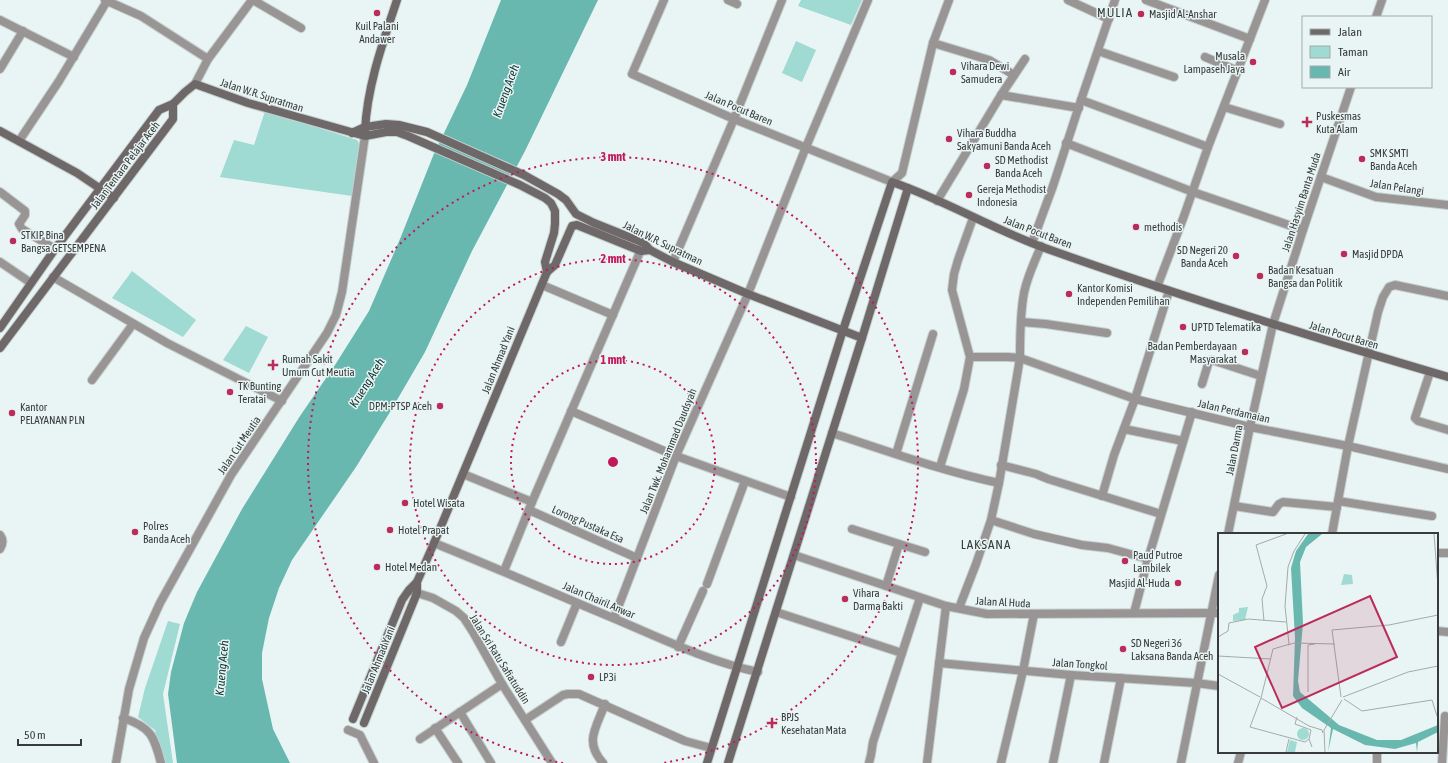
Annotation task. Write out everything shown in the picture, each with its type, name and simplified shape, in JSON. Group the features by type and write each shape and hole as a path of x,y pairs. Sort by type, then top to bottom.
{"main road":[{"path":"365,132 370,90 397,0"},
{"path":"173,104 184,92 195,84"},
{"name":"Jalan W.R. Supratman","path":"195,84 248,103 352,133 397,132 520,185 548,200 555,211 554,233 546,262 547,272"},
{"name":"Jalan Tentara Pelajar Aceh","path":"0,348 173,119 173,104 160,110 1,323"},
{"name":"Jalan W.R. Supratman","path":"365,132 386,124 405,126 427,132 524,176 558,194 566,200 576,214 673,262 748,294 862,338"},
{"path":"0,131 77,172 114,198"},
{"path":"707,763 843,330 892,182"},
{"name":"Jalan Pocut Baren","path":"892,182 1032,243 1156,287 1448,378"},
{"path":"728,763 758,672 908,188"},
{"name":"Jalan Ahmad Yani","path":"353,719 402,600 417,582 434,543 547,272 555,265 574,225 642,247"},
{"name":"Jalan Ahmad Yani","path":"364,723 417,593 417,582"},
{"path":"365,688 376,694"}],"street":[{"path":"195,84 208,59 252,0 301,28"},
{"name":"Jalan Pocut Baren","path":"664,0 632,74 734,119 892,182"},
{"path":"728,0 736,4"},
{"path":"673,262 734,119 782,0"},
{"name":"Jalan Twk. Mohammad Daudsyah","path":"614,618 676,456 748,294 806,147 868,0"},
{"path":"892,182 902,173 933,43 949,0"},
{"path":"1068,0 1109,19"},
{"path":"1032,243 1053,186 1066,143 1115,0"},
{"path":"1146,0 1250,39"},
{"path":"1156,287 1265,0"},
{"path":"1376,16 1382,0"},
{"path":"19,141 74,57 106,1 141,16 208,59"},
{"path":"0,20 74,57"},
{"path":"0,69 23,31"},
{"path":"933,43 989,60 1014,75"},
{"path":"1098,51 1174,77"},
{"path":"1205,57 1238,71"},
{"path":"936,201 1001,95 1025,59"},
{"name":"Jalan Hasyim Banta Muda","path":"1273,324 1303,230 1352,88"},
{"path":"1001,95 1080,104 1208,147"},
{"path":"1224,107 1280,124"},
{"name":"Jalan Cut Meutia","path":"116,763 128,689 144,638 160,603 231,475 327,333 336,315 342,292 365,132"},
{"path":"1066,143 1192,192 1303,230"},
{"path":"902,173 908,188"},
{"name":"Jalan Pelangi","path":"1321,177 1376,197 1448,205"},
{"path":"0,192 25,211 25,215 19,224 22,229 55,249"},
{"path":"940,467 964,389 970,357 952,290 958,260 973,218"},
{"path":"959,608 991,520 999,483 1020,358 1021,322 1024,293 1041,246"},
{"path":"504,571 532,502 642,247"},
{"path":"0,262 31,283"},
{"path":"53,277 133,324 282,401"},
{"path":"542,285 613,315"},
{"path":"1332,533 1348,446 1378,312 1383,297 1389,287 1395,285 1448,296"},
{"path":"1102,496 1114,455 1135,398 1169,291"},
{"path":"1021,322 1107,333"},
{"path":"92,380 133,324"},
{"name":"Jalan Darma","path":"1228,533 1273,324"},
{"path":"896,454 933,334"},
{"name":"Jalan Perdamaian","path":"970,357 1020,358 1135,398 1250,427 1348,446 1448,469"},
{"path":"1202,384 1209,361 1212,360 1261,376"},
{"path":"1430,372 1415,418 1418,421 1448,430"},
{"path":"571,411 676,456 791,497"},
{"path":"1134,613 1148,559 1192,412"},
{"path":"1124,429 1183,440"},
{"path":"832,432 896,454 999,483"},
{"path":"1001,465 1036,474 1161,514"},
{"path":"463,474 532,502"},
{"path":"678,647 705,588 745,481"},
{"path":"1234,506 1274,512 1279,504 1283,502 1337,504 1432,516"},
{"name":"Lorong Pustaka Esa","path":"529,510 637,558"},
{"path":"991,520 1034,534 1082,545 1108,548 1148,559"},
{"path":"852,529 924,552"},
{"path":"0,535 3,538 3,544 0,549"},
{"name":"Jalan Chairil Anwar","path":"434,543 504,571 678,647 737,667 758,672"},
{"path":"886,586 899,544"},
{"name":"Jalan Al Huda","path":"794,555 946,606 987,614 1215,612"},
{"path":"1181,763 1196,683 1215,612 1218,584"},
{"name":"Jalan Sri Ratu Safiatuddin","path":"409,590 433,598 456,611 464,618 502,684 551,763"},
{"path":"869,763 872,755 873,742 920,598"},
{"path":"561,642 577,603"},
{"path":"927,763 946,606"},
{"path":"776,612 902,653"},
{"path":"1001,763 1023,670 1034,614"},
{"name":"Jalan Tongkol","path":"939,663 1218,686"},
{"path":"1053,763 1071,675"},
{"path":"1104,763 1120,678"},
{"path":"420,739 502,684"},
{"path":"525,720 568,694 579,694 605,704 685,741 711,748"},
{"path":"603,763 596,754 592,738 605,704"},
{"path":"460,712 492,763"},
{"path":"1442,763 1443,716"},
{"path":"123,718 136,722 145,728 152,736 161,763"},
{"path":"436,728 458,763"},
{"path":"348,730 360,735 374,763"},
{"path":"1238,763 1241,753"}],"green space":[{"path":"801,0 862,0 851,25 798,6"},
{"path":"796,41 816,50 802,82 782,73"},
{"path":"265,111 357,140 361,146 352,196 220,177 234,140 254,145"},
{"path":"132,271 196,320 183,337 112,298"},
{"path":"246,326 268,337 249,373 223,360"},
{"path":"168,621 180,624 163,694 173,763 156,763 151,738 156,731 138,717 145,688"}],"water":[{"name":"Krueng Aceh","path":"501,0 598,0 525,151 472,251 425,352 356,467 292,560 279,588 269,618 262,653 262,679 273,729 290,763 177,763 168,694 171,672 184,623 197,592 242,509 300,416 335,365 369,311 433,156 467,85"}],"place":[{"name":"Kuil Palani Andawer","path":"377,13"},
{"name":"Masjid Al-Anshar","path":"1141,14"},
{"name":"Musala Lampaseh Jaya","path":"1253,62"},
{"name":"Vihara Dewi Samudera","path":"953,72"},
{"name":"Puskesmas Kuta Alam","path":"1307,122"},
{"name":"Vihara Buddha Sakyamuni Banda Aceh","path":"949,139"},
{"name":"SMK SMTI Banda Aceh","path":"1362,159"},
{"name":"SD Methodist Banda Aceh","path":"987,166"},
{"name":"Gereja Methodist Indonesia","path":"969,195"},
{"name":"methodis","path":"1136,227"},
{"name":"STKIP Bina Bangsa GETSEMPENA","path":"13,241"},
{"name":"Masjid DPDA","path":"1344,254"},
{"name":"SD Negeri 20 Banda Aceh","path":"1236,256"},
{"name":"Badan Kesatuan Bangsa dan Politik","path":"1260,276"},
{"name":"Kantor Komisi Independen Pemilihan","path":"1069,294"},
{"name":"UPTD Telematika","path":"1183,327"},
{"name":"Badan Pemberdayaan Masyarakat","path":"1245,352"},
{"name":"Rumah Sakit Umum Cut Meutia","path":"273,365"},
{"name":"TK Bunting Teratai","path":"230,392"},
{"name":"DPM-PTSP Aceh","path":"440,406"},
{"name":"Kantor PELAYANAN PLN","path":"12,413"},
{"name":"Hotel Wisata","path":"405,503"},
{"name":"Hotel Prapat","path":"390,530"},
{"name":"Polres Banda Aceh","path":"135,532"},
{"name":"Paud Putroe Lambilek","path":"1125,561"},
{"name":"Hotel Medan","path":"377,567"},
{"name":"Masjid Al-Huda","path":"1178,583"},
{"name":"Vihara Darma Bakti","path":"845,599"},
{"name":"SD Negeri 36 Laksana Banda Aceh","path":"1123,649"},
{"name":"LP3i","path":"591,677"},
{"name":"BPJS Kesehatan Mata","path":"772,723"}],"district":[{"name":"MULIA","path":"1115,12"},
{"name":"LAKSANA","path":"986,544"}]}
